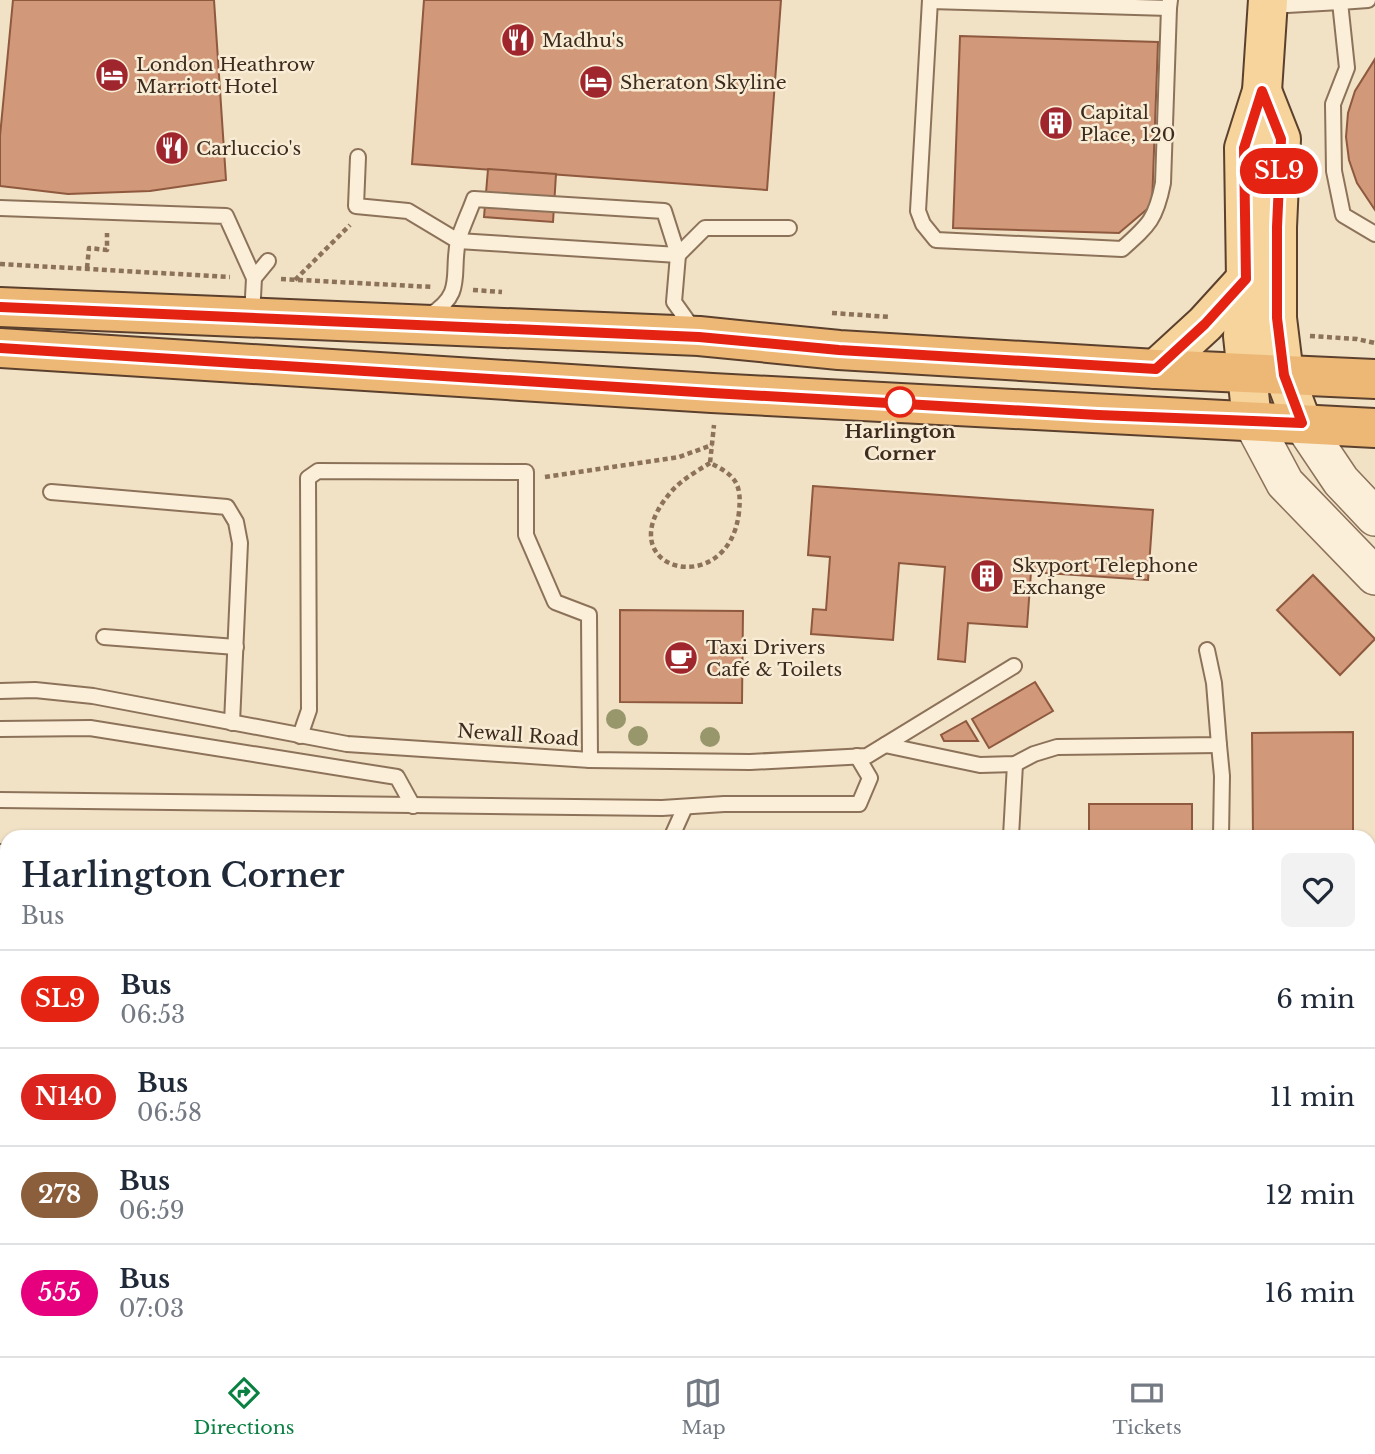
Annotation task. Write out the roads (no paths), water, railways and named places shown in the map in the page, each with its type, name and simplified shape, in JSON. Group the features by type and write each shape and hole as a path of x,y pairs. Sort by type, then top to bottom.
{"highway":[{"path":"0,307 699,337 839,350 1375,379"},
{"path":"0,348 712,393 1375,428"}],"main road":[{"path":"1252,421 1243,335 1246,279 1244,148 1262,91 1267,3"},
{"path":"1262,91 1281,139 1277,318 1284,375 1302,423"},
{"path":"1156,369 1205,324 1246,279"}],"street":[{"path":"1252,421 1285,483 1375,576"},
{"path":"1302,423 1341,481 1375,517"}],"lane":[{"path":"930,0 1169,4 1163,183 1157,210 1143,230 1122,249 936,240 923,225 918,211 930,0"},
{"path":"1267,3 1368,0"},
{"path":"1340,2 1347,68 1333,104 1334,171 1343,215 1375,234"},
{"path":"358,157 356,206 408,211 458,241 678,255 705,228 789,228"},
{"path":"417,323 444,306 454,288 458,241 474,199 664,211 678,255 674,302 699,337"},
{"path":"0,208 226,216 254,278 252,318"},
{"path":"254,278 268,261"},
{"path":"300,736 309,710 308,478 318,471 526,472 526,535 555,603 589,615 590,760"},
{"path":"51,492 227,507 236,522 240,543 232,723"},
{"path":"104,637 236,647"},
{"path":"1208,650 1220,745 1221,830"},
{"name":"Newall Road","path":"0,691 35,690 93,696 347,744 590,760 750,762 867,756 1014,666"},
{"path":"0,729 90,728 397,777 413,806"},
{"path":"885,745 981,765 1015,764 1034,754 1057,747 1220,745"},
{"path":"0,800 413,806 685,807 724,804 859,804 870,778 857,757"},
{"path":"1011,830 1015,764"},
{"path":"675,830 685,807"}],"place":[{"name":"Madhu's","path":"518,40"},
{"name":"London Heathrow Marriott Hotel","path":"112,75"},
{"name":"Sheraton Skyline","path":"596,82"},
{"name":"Capital Place, 120","path":"1056,123"},
{"name":"Carluccio's","path":"172,148"},
{"name":"Harlington Corner","path":"900,402"},
{"name":"Skyport Telephone Exchange","path":"987,576"},
{"name":"Taxi Drivers Café & Toilets","path":"681,658"}]}
